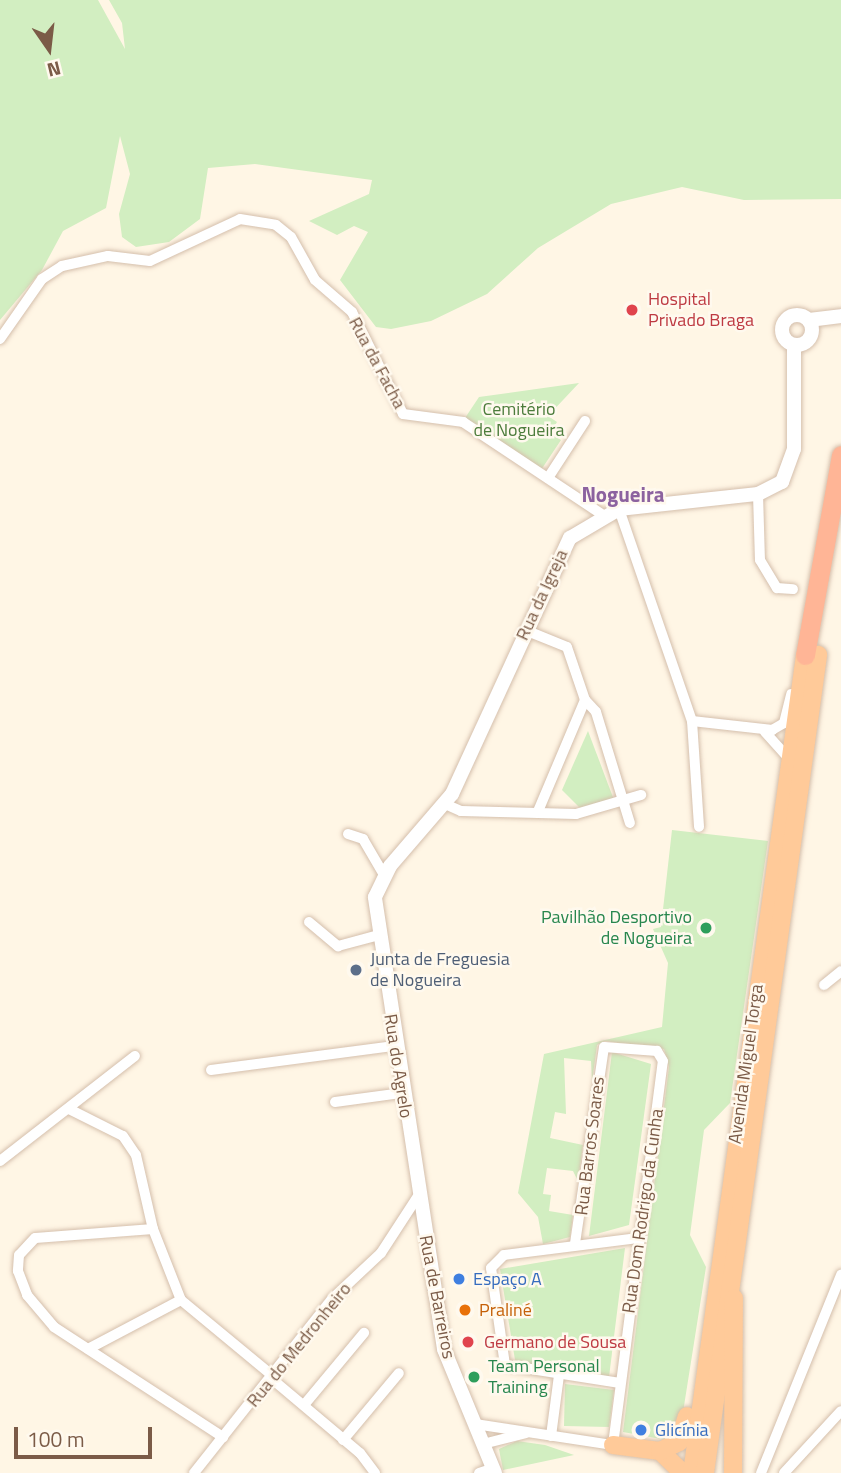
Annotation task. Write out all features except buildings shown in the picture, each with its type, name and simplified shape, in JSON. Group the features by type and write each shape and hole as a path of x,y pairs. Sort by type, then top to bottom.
{"highway":[{"path":"809,657 841,455"},
{"path":"809,657 841,511"},
{"name":"Avenida Miguel Torga","path":"692,1473 705,1353 790,760 809,657"},
{"name":"Avenida Miguel Torga","path":"705,1473 809,657"},
{"path":"733,1259 733,1473"},
{"path":"613,1445 660,1451 679,1442 685,1431 695,1365 705,1353"},
{"path":"660,1451 683,1473"}],"street":[{"name":"Rua da Facha","path":"0,339 42,279 62,266 108,256 150,261 240,219 276,225 315,280 352,312 403,414 463,422 603,515"},
{"path":"809,320 810,338 794,345 785,339 783,324 795,315 809,320 841,316"},
{"name":"Rua da Igreja","path":"376,936 375,897 384,875 445,804 559,552 603,515 619,509 758,494 782,482 793,461 794,345"},
{"path":"548,478 585,421"},
{"path":"758,494 760,559 777,587 793,589"},
{"path":"619,509 692,721 699,827"},
{"path":"525,630 567,647 585,700 596,712 627,800 629,823"},
{"path":"692,721 765,732 784,723 809,657"},
{"path":"538,811 585,700"},
{"path":"765,732 790,760"},
{"path":"445,804 461,811 576,814 641,795"},
{"path":"348,834 363,839 384,875"},
{"path":"309,922 338,946 376,936"},
{"name":"Rua do Agrelo","path":"376,936 418,1196"},
{"path":"824,985 841,971"},
{"path":"211,1070 394,1046"},
{"name":"Rua Dom Rodrigo da Cunha","path":"604,1047 651,1050 663,1061 613,1445"},
{"name":"Rua Barros Soares","path":"575,1244 604,1047"},
{"path":"0,1161 135,1056"},
{"path":"335,1102 402,1093"},
{"path":"69,1109 123,1136 136,1155 153,1229 181,1300 304,1405 375,1473"},
{"name":"Rua de Barreiros","path":"418,1196 444,1349 495,1471"},
{"name":"Rua do Medronheiro","path":"194,1473 273,1378 332,1299 381,1252 418,1196"},
{"path":"403,1217 421,1212"},
{"path":"153,1229 35,1238 19,1255 27,1295 54,1327 223,1437"},
{"name":"Rua Barros Soares","path":"620,1383 559,1376 505,1365 491,1268 504,1255 639,1238"},
{"path":"761,1473 841,1275"},
{"path":"88,1349 181,1300"},
{"path":"304,1405 364,1333"},
{"path":"343,1440 399,1373"},
{"path":"551,1436 559,1376"},
{"path":"784,1473 840,1416"},
{"path":"475,1424 613,1445"},
{"path":"484,1444 526,1433"},
{"path":"479,1473 495,1471"}],"green space":[{"path":"0,0 98,0 125,49 122,23 109,0 841,0 841,199 744,200 682,187 611,204 538,248 487,294 431,321 391,329 376,327 340,280 368,232 354,226 337,235 309,221 369,194 372,180 255,164 208,168 200,219 169,242 136,247 122,237 119,214 130,174 120,136 106,208 63,231 42,270 0,320"},
{"name":"Cemitério de Nogueira","path":"579,383 548,416 557,422 550,433 561,440 541,470 465,418 479,397"},
{"path":"588,731 614,800 581,809 562,790"},
{"path":"672,830 768,841 730,1103 704,1130 690,1235 706,1267 681,1425 666,1440 623,1432 669,1067 664,1049 605,1041 597,1045 592,1082 591,1061 564,1058 566,1114 555,1112 550,1138 583,1145 578,1181 573,1171 547,1168 543,1194 551,1195 549,1211 573,1215 570,1237 543,1244 538,1217 518,1193 544,1054 662,1027 668,963 653,929 661,927"},
{"path":"612,1052 651,1064 629,1225 589,1236"},
{"path":"625,1248 609,1377 516,1366 500,1269"},
{"path":"565,1384 614,1390 609,1427 564,1426"},
{"path":"517,1441 545,1445 574,1455 503,1470 499,1449"}],"place":[{"name":"Hospital Privado Braga","path":"632,310"},
{"name":"Pavilhão Desportivo de Nogueira","path":"706,928"},
{"name":"Junta de Freguesia de Nogueira","path":"356,970"},
{"name":"Espaço A","path":"459,1279"},
{"name":"Praliné","path":"465,1310"},
{"name":"Germano de Sousa","path":"468,1342"},
{"name":"Team Personal Training","path":"474,1377"},
{"name":"Glicínia","path":"641,1430"}],"district":[{"name":"Nogueira","path":"623,494"}]}
